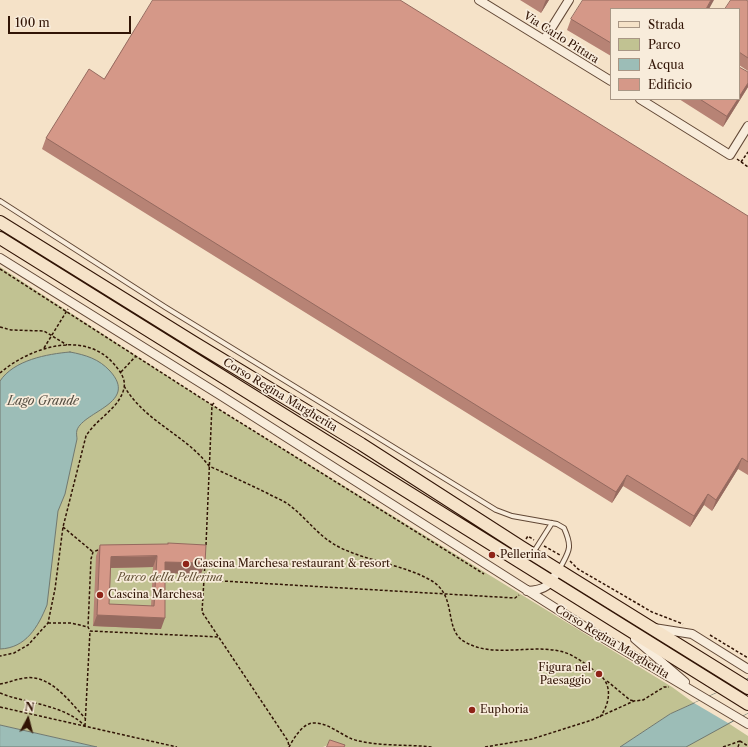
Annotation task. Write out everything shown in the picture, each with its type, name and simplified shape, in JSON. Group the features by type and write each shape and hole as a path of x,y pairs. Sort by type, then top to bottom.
{"main road":[{"name":"Corso Regina Margherita","path":"0,222 361,444 533,554 748,688"},
{"name":"Corso Regina Margherita","path":"0,238 748,704"}],"street":[{"name":"Via Carlo Pittara","path":"480,0 610,80"},
{"path":"544,40 569,0"},
{"path":"642,100 730,155 748,126"},
{"name":"Corso Regina Margherita","path":"0,258 220,395 522,594 698,693 748,724"},
{"path":"522,594 540,590 552,582 559,569"},
{"name":"Corso Regina Margherita","path":"610,618 698,693"},
{"name":"Corso Regina Margherita","path":"652,627 692,634 745,667"}],"lane":[{"path":"0,201 172,311 496,510 528,520 552,523 564,528 568,538 570,551 559,569"},
{"path":"533,554 552,523"}],"path":[{"path":"741,162 748,152"},
{"path":"730,155 748,167"},
{"path":"0,269 212,405 486,575"},
{"path":"44,348 72,304"},
{"path":"0,327 11,330 39,330 68,345"},
{"path":"0,373 25,356 44,348 68,345 96,351 110,360 121,372 124,386 133,401 148,415 202,456 210,466 288,504 322,537 342,548 432,581 446,594 453,628 463,642 490,649 546,650 568,654 585,663 630,700 634,701"},
{"path":"121,372 136,356"},
{"path":"0,656 14,653 28,645 48,623 55,589 63,526 86,436 92,426 119,400 124,386"},
{"path":"206,545 212,405 220,395"},
{"path":"63,526 93,552"},
{"path":"528,536 565,558 578,569 652,612 686,625"},
{"path":"93,552 101,549"},
{"path":"85,726 90,631 88,627 91,559 93,552"},
{"path":"205,560 202,612 288,741 289,747"},
{"path":"204,580 515,598 522,594"},
{"path":"513,591 522,594"},
{"path":"48,623 71,623 88,627"},
{"path":"90,631 219,636"},
{"path":"707,633 748,658"},
{"path":"0,684 26,677 43,679 60,692 85,718"},
{"path":"600,717 608,701 609,690 606,680"},
{"path":"485,747 532,739 600,717 634,701 643,700 664,687 672,687"},
{"path":"0,693 52,708 68,715 85,726"},
{"path":"0,707 177,747"},
{"path":"289,747 301,730 310,724 315,723 324,725 352,739 366,742 432,747"},
{"path":"740,741 748,746"},
{"path":"724,747 740,741"},
{"path":"738,747 740,741"}],"green space":[{"name":"Parco della Pellerina","path":"0,267 212,405 672,687 694,703 670,714 620,747 333,747 328,745 323,747 97,747 0,725"},
{"path":"728,723 748,736 748,747 685,747"}],"water":[{"name":"Lago Grande","path":"70,352 92,358 106,367 117,382 118,391 114,399 89,417 77,430 77,439 65,494 58,511 47,605 40,621 30,635 17,645 0,649 0,381 6,374 22,363 51,354"},
{"path":"748,679 748,713 686,747 620,747 670,714"},
{"path":"0,725 97,747 0,747"}],"pier":[{"path":"748,679 748,713 728,723 694,703"}],"building":[{"path":"153,0 400,0 748,216 748,462 742,458 716,500 708,494 694,516 627,475 616,492 46,138 89,69 104,79"},
{"path":"583,0 711,0 707,8 610,8 610,42 571,19"},
{"path":"731,0 748,1 748,58 740,53 740,8 726,8"},
{"path":"740,68 748,72 748,83 740,95"},
{"path":"702,100 737,100 727,116"},
{"path":"100,545 206,545 205,563 165,562 165,618 97,615","holes":["157,556 154,606 109,604 111,557"]},
{"path":"330,740 345,745 344,747 327,747"}],"place":[{"name":"Pellerina","path":"492,555"},
{"name":"Cascina Marchesa restaurant & resort","path":"186,564"},
{"name":"Cascina Marchesa","path":"100,595"},
{"name":"Figura nel Paesaggio","path":"599,674"},
{"name":"Euphoria","path":"472,710"}]}
